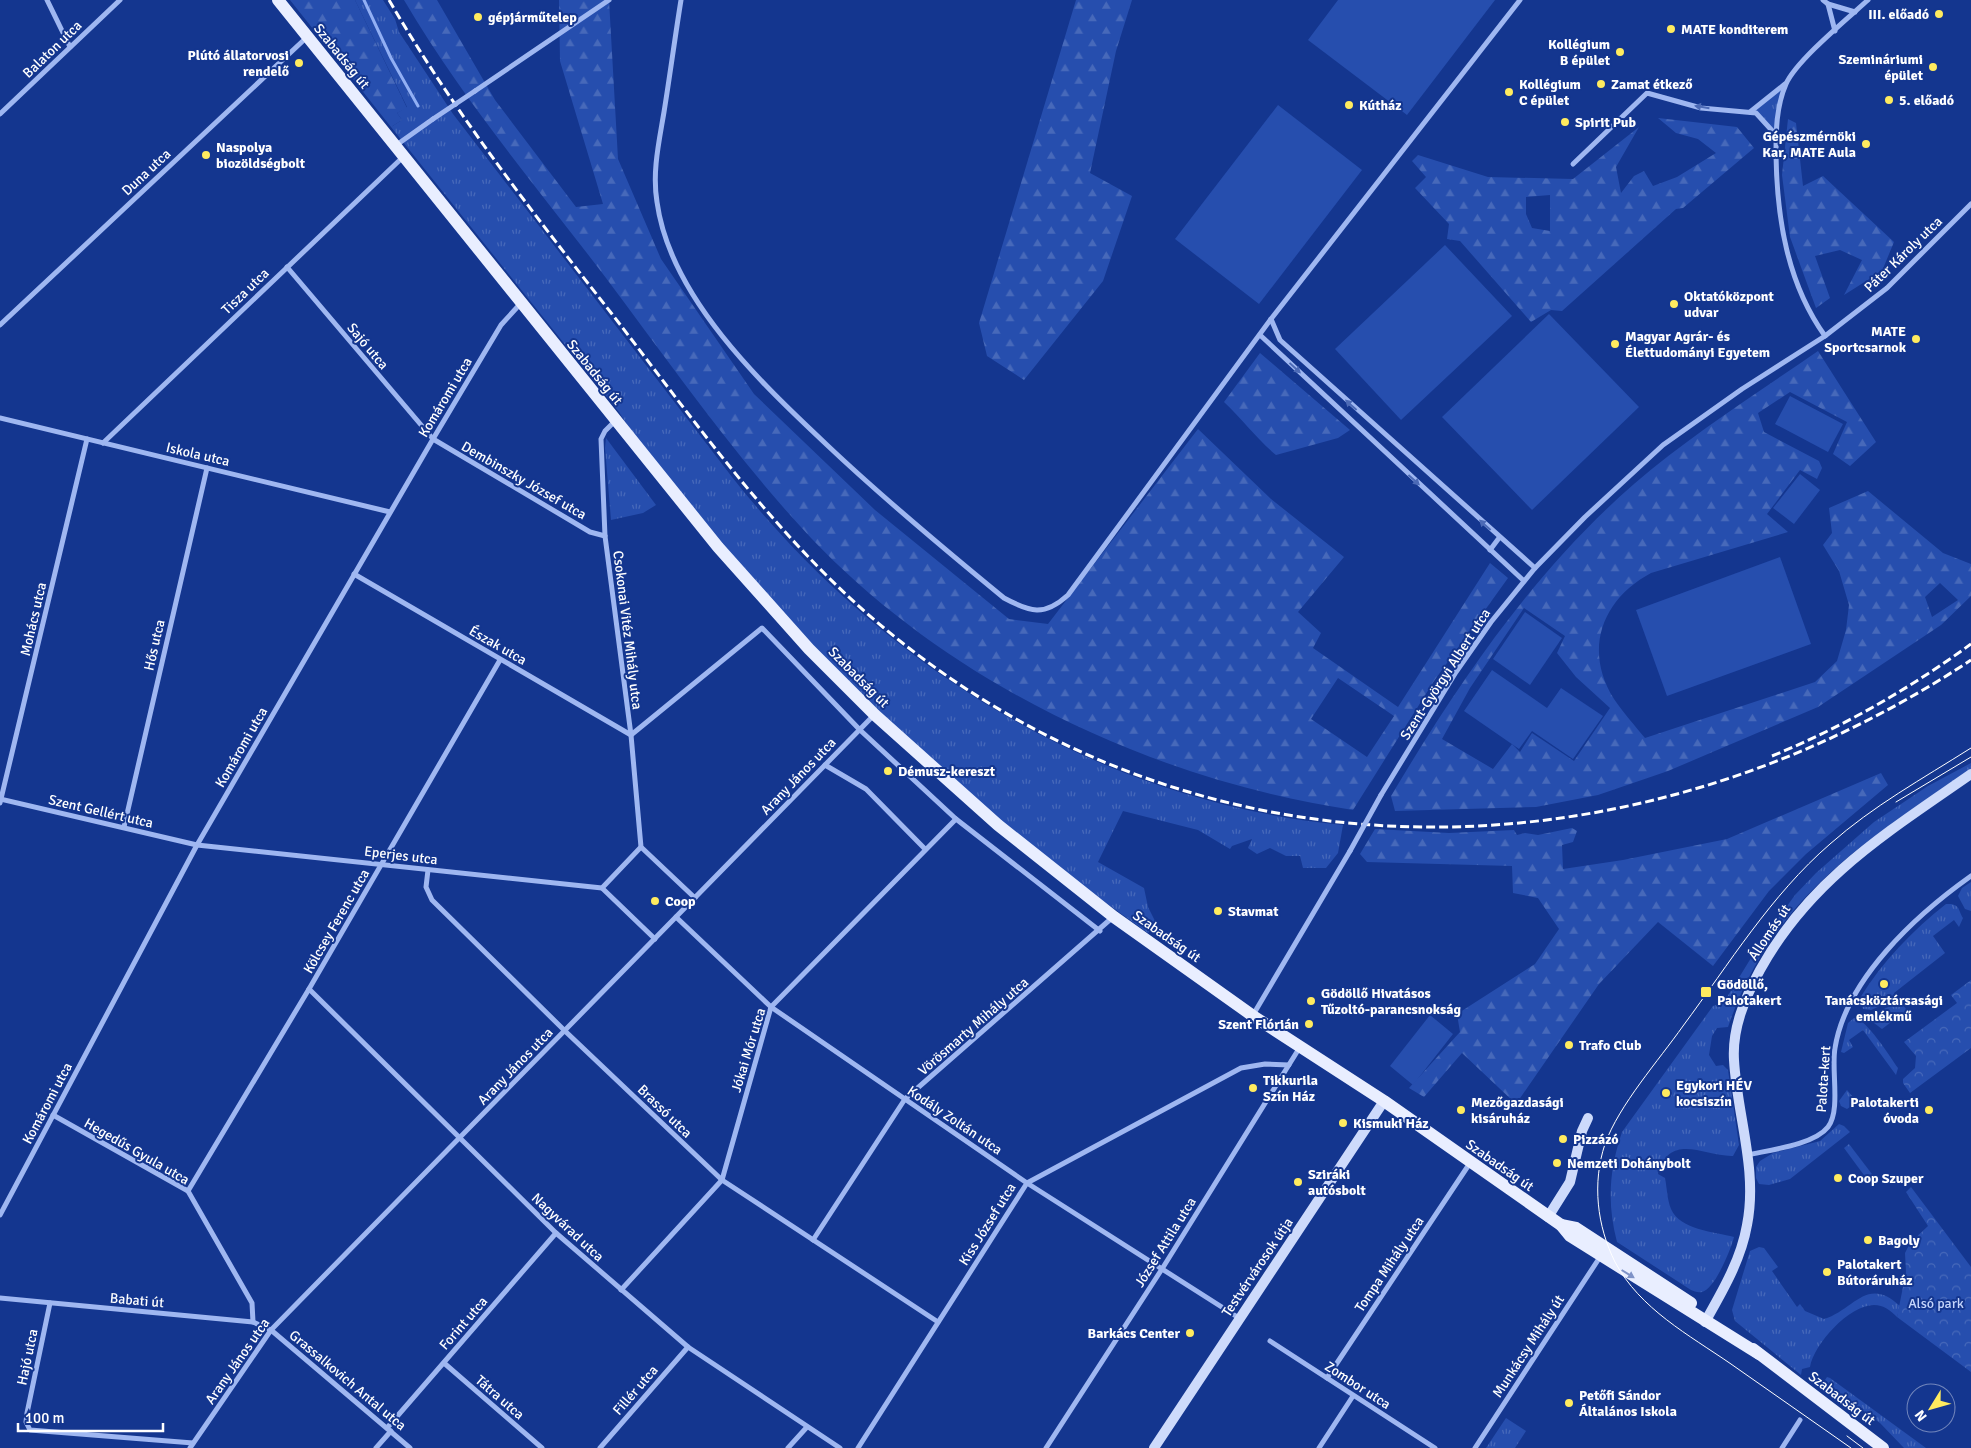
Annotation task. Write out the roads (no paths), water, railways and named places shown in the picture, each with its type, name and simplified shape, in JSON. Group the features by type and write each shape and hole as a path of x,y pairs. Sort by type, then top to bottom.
{"main road":[{"name":"Szabadság út","path":"278,0 615,421 747,581 809,649 875,715 998,826 1114,917 1253,1016 1384,1101 1561,1225 1570,1236 1600,1257 1707,1319"},
{"name":"Állomás út","path":"1707,1319 1734,1267 1748,1225 1750,1192 1747,1155 1734,1060 1743,1006 1764,962 1801,908 1822,886 1873,843 1971,774"},
{"name":"Testvérvárosok útja","path":"1154,1448 1384,1101"},
{"path":"1548,1217 1570,1182 1582,1131 1588,1118"},
{"name":"Szabadság út","path":"1561,1225 1576,1228 1759,1354 1883,1448"}],"street":[{"path":"47,0 70,47"},
{"name":"Balaton utca","path":"0,114 120,0"},
{"path":"395,146 609,0"},
{"path":"681,0 654,180 660,222 677,265 715,327 743,363 773,395 891,506 1004,598 1021,607 1035,611 1053,607 1068,595 1271,319 1520,0"},
{"path":"1825,336 1805,299 1782,235 1777,189 1776,136 1778,110 1786,83 1796,68 1868,0"},
{"path":"1825,2 1855,12"},
{"path":"1825,2 1835,31"},
{"name":"Duna utca","path":"0,324 307,37"},
{"path":"1750,112 1786,83"},
{"path":"1573,164 1647,93 1701,108 1750,112 1760,116 1776,136"},
{"name":"Tisza utca","path":"103,443 404,157"},
{"name":"Páter Károly utca","path":"1825,336 1887,288 1971,204"},
{"name":"Sajó utca","path":"287,267 433,439"},
{"name":"Komáromi utca","path":"0,1216 198,845 433,439 501,325 521,303"},
{"path":"1271,319 1280,340 1499,538 1535,568"},
{"path":"1260,335 1524,581"},
{"name":"Szent-Györgyi Albert utca","path":"1253,1016 1381,795 1456,672 1490,622 1524,581 1614,488 1663,445 1742,389 1825,336"},
{"name":"Iskola utca","path":"0,418 390,512"},
{"name":"Csokonai Vitéz Mihály utca","path":"615,421 605,430 601,439 605,536 631,735 641,847"},
{"path":"1365,433 1372,424"},
{"name":"Mohács utca","path":"0,800 87,439"},
{"name":"Dembinszky József utca","path":"433,439 590,532 605,536"},
{"name":"Hős utca","path":"124,827 207,468"},
{"path":"1490,550 1499,538"},
{"name":"Észak utca","path":"354,574 631,735"},
{"path":"631,735 762,628 860,730 956,819 1100,931"},
{"name":"Kölcsey Ferenc utca","path":"188,1191 309,989 500,660"},
{"name":"Arany János utca","path":"192,1446 271,1330 875,715"},
{"path":"825,765 866,789 925,850"},
{"name":"Szent Gellért utca","path":"0,800 198,845"},
{"name":"Jókai Mór utca","path":"621,1290 722,1180 772,1007 956,819"},
{"name":"Eperjes utca","path":"198,845 382,863 428,870 602,888"},
{"path":"655,939 602,888 641,847 695,898"},
{"name":"Brassó utca","path":"428,870 426,887 432,900 565,1031 722,1180 938,1322"},
{"name":"Palota-kert","path":"1747,1155 1810,1140 1828,1127 1834,1109 1833,1063 1835,1046 1848,1006 1874,966 1915,923 1971,876"},
{"name":"Vörösmarty Mihály utca","path":"813,1240 905,1099 1114,917"},
{"name":"Kodály Zoltán utca","path":"676,918 772,1007 1027,1183 1239,1318"},
{"name":"Nagyvárad utca","path":"309,989 459,1139 556,1232 621,1290 688,1347 840,1448"},
{"name":"József Attila utca","path":"1046,1448 1162,1269 1300,1047"},
{"name":"Kiss József utca","path":"858,1448 1027,1183 1241,1068 1265,1064 1289,1065"},
{"name":"Hegedűs Gyula utca","path":"53,1115 188,1191 252,1302 253,1322"},
{"name":"Tompa Mihály utca","path":"1327,1378 1470,1163"},
{"name":"Forint utca","path":"376,1448 444,1363 556,1232"},
{"name":"Munkácsy Mihály út","path":"1475,1448 1600,1257"},
{"name":"Babati út","path":"0,1298 253,1322 271,1330"},
{"name":"Hajó utca","path":"50,1303 27,1413 26,1422 30,1430 192,1446"},
{"name":"Grassalkovich Antal utca","path":"271,1330 410,1448"},
{"name":"Zombor utca","path":"1270,1341 1434,1448"},
{"name":"Fillér utca","path":"600,1448 688,1347"},
{"name":"Tátra utca","path":"444,1363 542,1448"},
{"path":"1320,1448 1353,1396"},
{"path":"1782,1448 1800,1420"},
{"path":"788,1448 808,1427"}],"waterway":[{"path":"364,0 391,58 418,106"}],"tram line":[{"path":"1851,1448 1667,1320 1638,1294 1625,1279 1609,1248 1600,1219 1598,1189 1601,1159 1611,1129 1640,1083 1752,931 1789,885 1830,844 1863,817 1971,748"},
{"path":"1896,802 1971,757"},
{"path":"1847,1436 1863,1448"}],"railway":[{"path":"389,0 440,82 524,200 707,438 773,519 808,557 884,628 1008,715 1141,776 1279,813 1420,827 1563,818 1704,786 1841,734 1971,660"},
{"path":"1772,756 1824,733 1900,692 1971,644"}],"place":[{"name":"III. előadó","path":"1939,14"},
{"name":"gépjárműtelep","path":"478,17"},
{"name":"MATE konditerem","path":"1671,29"},
{"name":"Kollégium B épület","path":"1620,52"},
{"name":"Plútó állatorvosi rendelő","path":"299,63"},
{"name":"Szemináriumi épület","path":"1933,67"},
{"name":"Zamat étkező","path":"1601,84"},
{"name":"Kollégium C épület","path":"1509,92"},
{"name":"5. előadó","path":"1889,100"},
{"name":"Kútház","path":"1349,105"},
{"name":"Spirit Pub","path":"1565,122"},
{"name":"Gépészmérnöki Kar, MATE Aula","path":"1866,144"},
{"name":"Naspolya biozöldségbolt","path":"206,155"},
{"name":"Oktatóközpont udvar","path":"1674,304"},
{"name":"MATE Sportcsarnok","path":"1916,339"},
{"name":"Magyar Agrár- és Élettudományi Egyetem","path":"1615,344"},
{"name":"Démusz-kereszt","path":"888,771"},
{"name":"Coop","path":"655,901"},
{"name":"Stavmat","path":"1218,911"},
{"name":"Tanácsköztársasági emlékmű","path":"1884,984"},
{"name":"Gödöllő, Palotakert","path":"1706,992"},
{"name":"Gödöllő Hivatásos Tűzoltó-parancsnokság","path":"1311,1001"},
{"name":"Szent Flórián","path":"1309,1024"},
{"name":"Trafo Club","path":"1569,1045"},
{"name":"Tikkurila Szín Ház","path":"1253,1088"},
{"name":"Egykori HÉV kocsiszín","path":"1666,1093"},
{"name":"Mezőgazdasági kisáruház","path":"1461,1110"},
{"name":"Palotakerti óvoda","path":"1929,1110"},
{"name":"Kismuki Ház","path":"1343,1123"},
{"name":"Pizzázó","path":"1563,1139"},
{"name":"Nemzeti Dohánybolt","path":"1557,1163"},
{"name":"Coop Szuper","path":"1838,1178"},
{"name":"Sziráki autósbolt","path":"1298,1182"},
{"name":"Bagoly","path":"1868,1240"},
{"name":"Palotakert Bútoráruház","path":"1827,1272"},
{"name":"Barkács Center","path":"1190,1333"},
{"name":"Petőfi Sándor Általános Iskola","path":"1569,1403"}],"park label":[{"name":"Alsó park","path":"1936,1303"}]}
